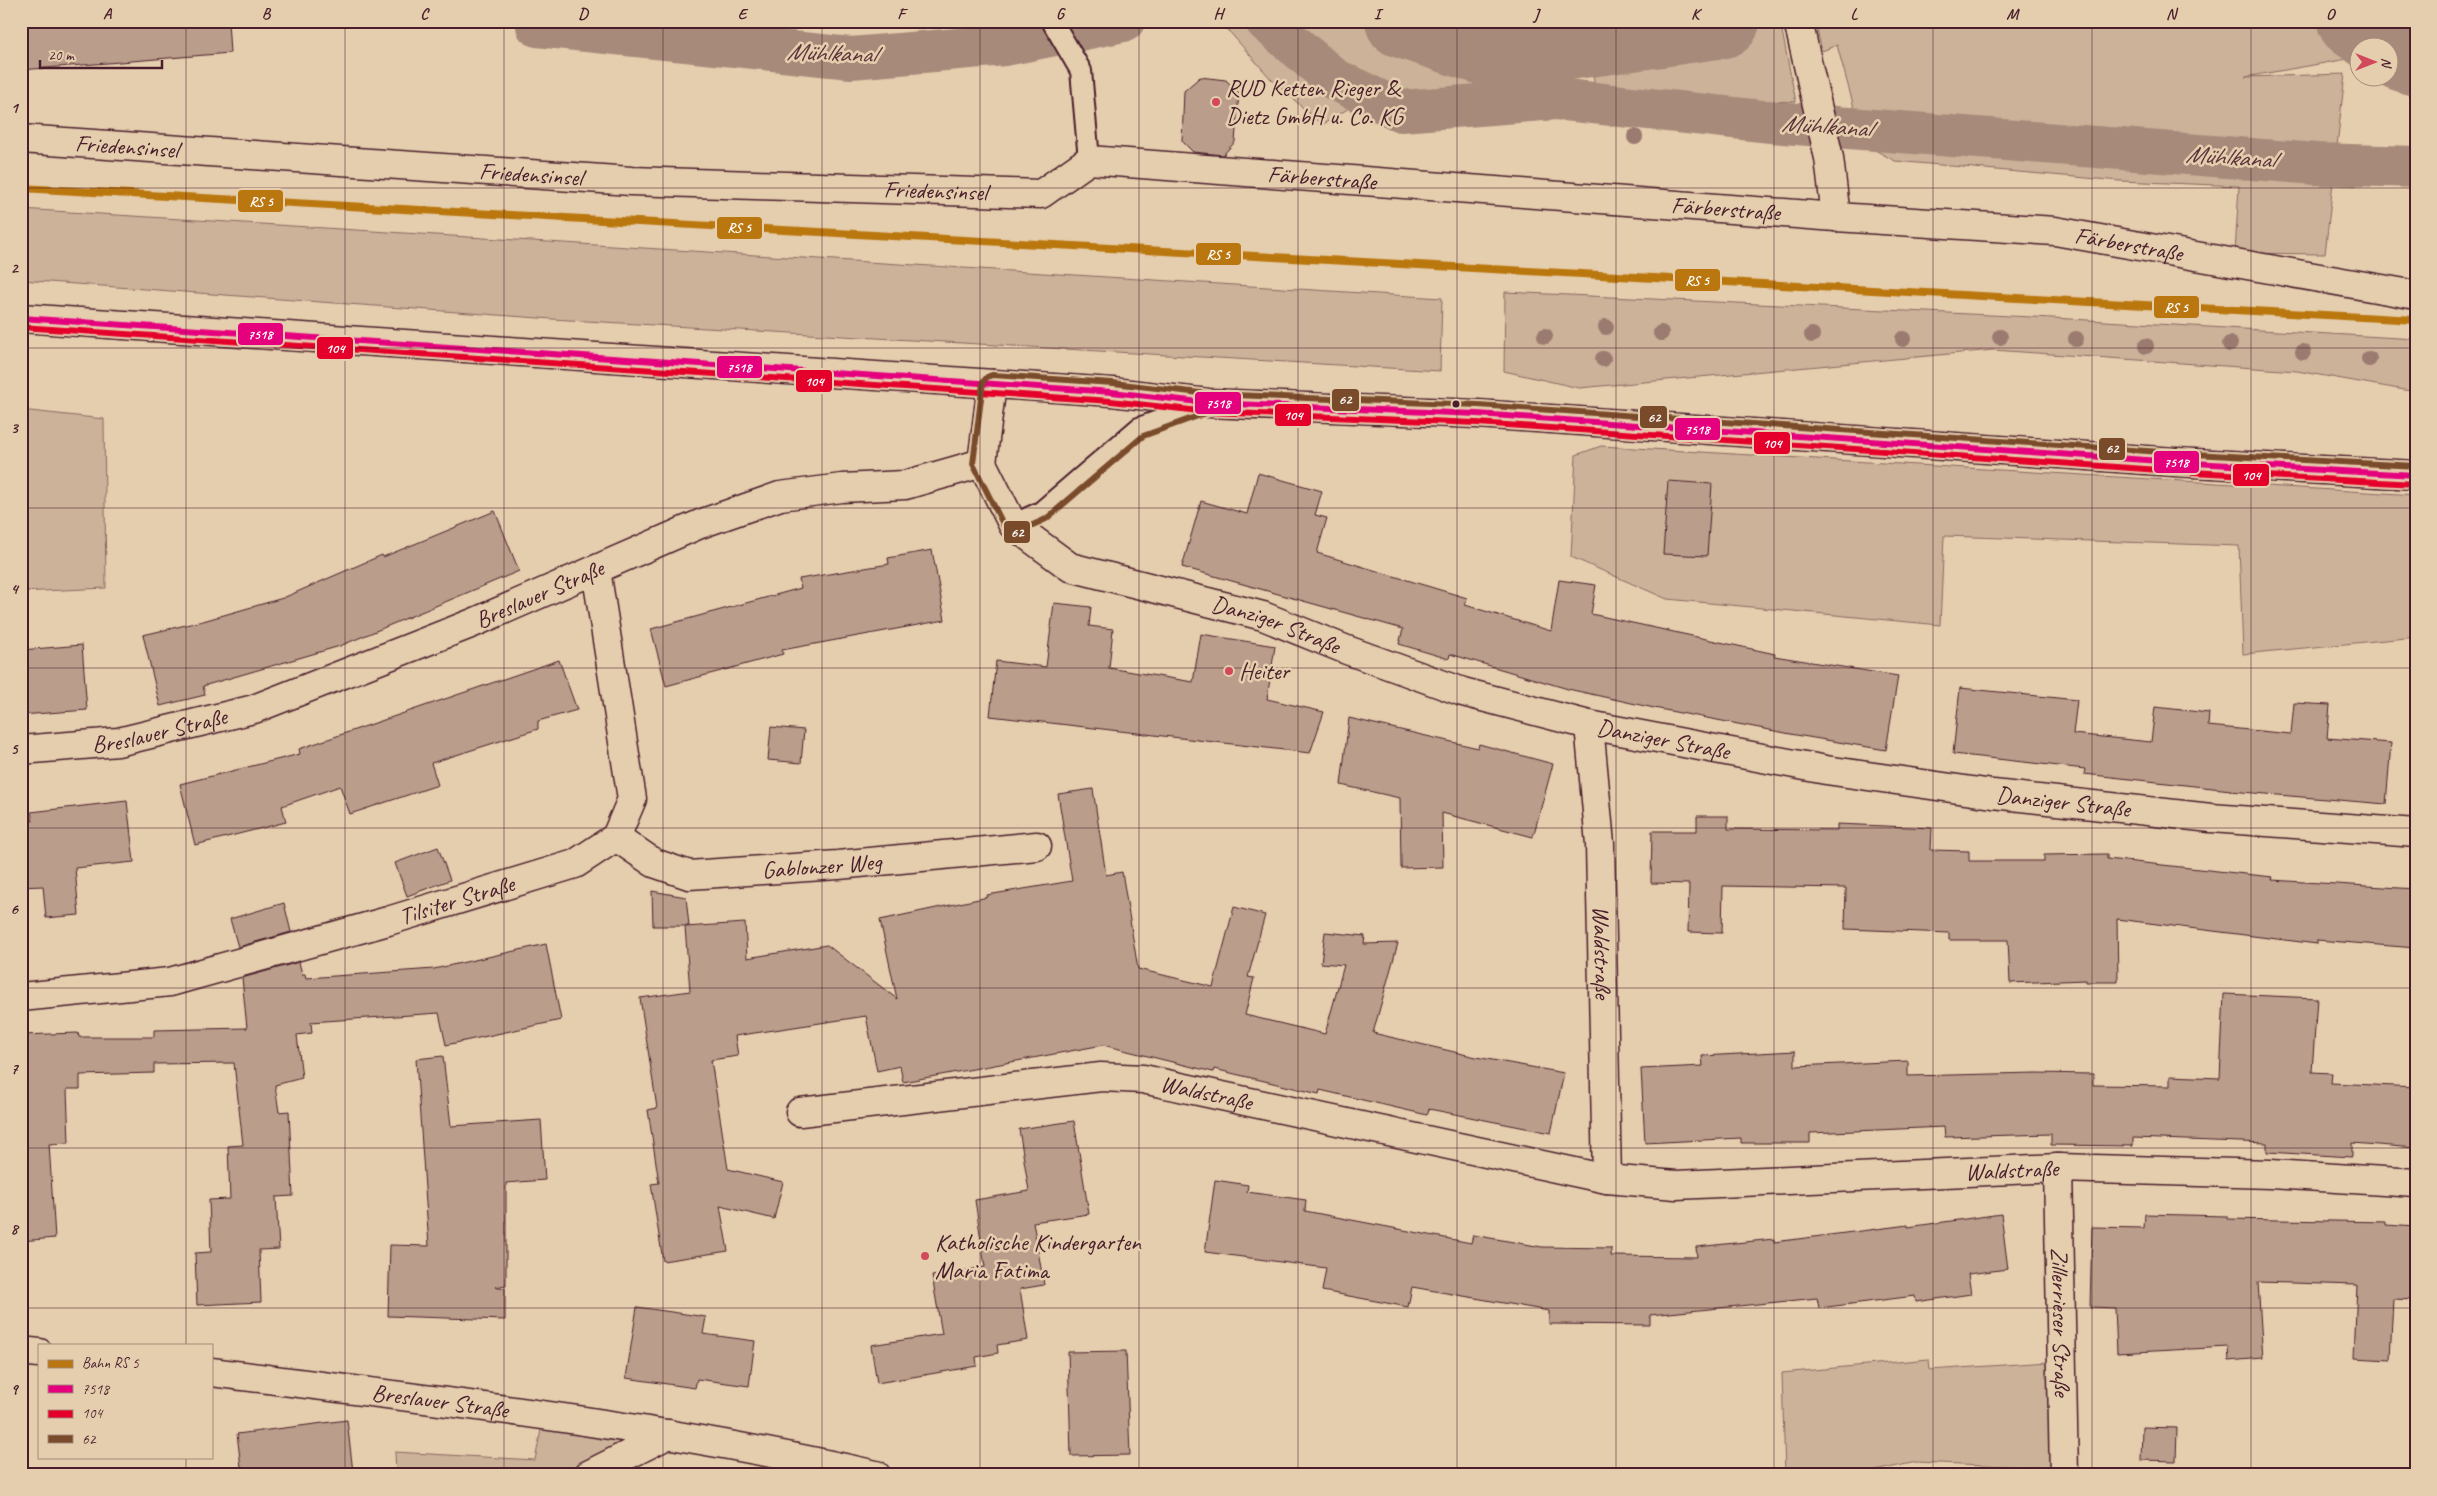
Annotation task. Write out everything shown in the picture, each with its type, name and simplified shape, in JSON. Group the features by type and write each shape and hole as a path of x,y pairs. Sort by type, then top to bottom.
{"street":[{"path":"1798,21 1829,158 1836,218"},
{"name":"Friedensinsel","path":"21,139 631,181 1041,194 1090,160"},
{"name":"Färberstraße","path":"1090,160 1836,218 2055,231 2416,295"},
{"path":"21,318 1112,392 1208,403 1486,414 2175,462 2416,475"},
{"path":"982,463 992,384"},
{"name":"Danziger Straße","path":"982,463 1013,525 1070,567 1263,616 1347,650 1463,692 1590,725 1826,770 1993,794 2211,818 2416,833"},
{"name":"Breslauer Straße","path":"21,750 118,742 254,709 473,623 700,524 780,496 842,488 905,485 982,463"},
{"path":"596,570 632,799 616,837"},
{"name":"Waldstraße","path":"1590,725 1600,844 1607,1180"},
{"name":"Gablonzer Weg","path":"616,837 654,863 689,875 838,865 1038,846"},
{"name":"Tilsiter Straße","path":"21,996 170,982 388,922 575,864 616,837"},
{"name":"Waldstraße","path":"800,1112 1101,1077 1144,1079 1607,1180 1676,1185 2058,1168 2271,1174 2416,1183"},
{"name":"Zillerrieser Straße","path":"2058,1168 2064,1475"},
{"path":"21,1351 38,1353"},
{"name":"Breslauer Straße","path":"212,1372 502,1408 669,1434"},
{"path":"588,1475 669,1434 876,1475"}],"lane":[{"path":"1052,21 1080,71 1090,160"},
{"path":"1013,525 1041,512 1139,428 1208,403"}],"shaded area":[{"path":"1220,21 1432,21 1475,33 1473,102 1370,95 1322,125 1271,79"},
{"path":"1585,21 1780,21 1796,102 1596,95"},
{"path":"1815,21 2416,21 2416,85 2400,77 2400,38 2350,38 2350,59 2245,77 2345,74 2325,254 2235,253 2239,186 2120,181 1895,161 1864,144 1837,45 1822,51"},
{"path":"21,209 1442,298 1440,371 552,319 21,280"},
{"path":"1505,292 2053,318 2416,339 2416,392 2297,371 1993,350 1579,388 1504,371"},
{"path":"21,410 104,419 106,588 21,592"},
{"path":"1601,446 2416,495 2416,637 2243,654 2239,546 1944,536 1940,625 1667,599 1571,557 1576,455"},
{"path":"1929,1359 1930,1370 2048,1362 2052,1468 1916,1462 1857,1475 1785,1475 1782,1373"},
{"path":"544,1415 669,1434 588,1475 396,1475 395,1452 535,1460"}],"building":[{"path":"21,21 228,21 230,53 21,70"},
{"path":"1200,77 1226,80 1239,93 1235,142 1223,155 1193,152 1182,141 1184,91"},
{"path":"1258,473 1322,491 1315,515 1327,518 1317,553 1467,598 1465,605 1551,631 1559,580 1596,585 1591,614 1775,654 1774,656 1898,676 1886,750 1654,708 1568,689 1450,654 1449,659 1399,644 1403,629 1182,567 1201,501 1247,514"},
{"path":"1668,481 1712,484 1707,556 1663,554"},
{"path":"495,511 519,571 340,646 203,686 205,695 160,706 143,635 203,621 283,598 382,555 383,557"},
{"path":"932,550 945,620 782,650 783,654 666,686 651,629 801,588 799,579 889,564 888,558"},
{"path":"1054,603 1091,607 1089,626 1113,629 1109,668 1193,682 1201,634 1275,646 1267,699 1324,712 1310,753 990,716 996,661 1046,667"},
{"path":"82,645 87,710 21,715 21,650"},
{"path":"559,660 577,710 538,721 538,729 431,763 438,785 350,814 340,786 282,806 286,822 195,845 180,784 300,754 299,749"},
{"path":"1960,688 2077,700 2073,734 2151,742 2155,707 2209,713 2208,726 2291,734 2294,703 2330,705 2327,738 2391,743 2386,804 2230,791 2084,774 2085,769 1953,754"},
{"path":"1349,718 1478,748 1479,744 1553,764 1533,837 1442,813 1443,867 1401,868 1400,798 1341,785"},
{"path":"771,727 804,730 801,763 768,760"},
{"path":"1093,789 1106,875 1122,872 1138,969 1213,987 1234,907 1265,915 1248,977 1254,978 1245,1015 1325,1034 1344,965 1321,963 1325,932 1365,936 1364,944 1398,943 1373,1033 1476,1057 1564,1073 1551,1133 1429,1109 1427,1115 1320,1090 1319,1094 1214,1069 1213,1072 1103,1045 903,1082 900,1066 877,1071 866,1016 735,1036 738,1056 711,1060 728,1169 783,1182 774,1219 720,1206 728,1251 663,1261 651,1184 659,1183 648,1110 657,1108 640,998 690,991 685,927 745,923 747,958 827,945 897,999 880,920 988,897 987,895 1072,881 1058,794"},
{"path":"127,801 134,862 75,868 79,915 46,918 43,886 21,887 21,822 33,821 31,812"},
{"path":"1697,816 1728,816 1728,829 1837,830 1837,824 1932,828 1931,850 1969,851 1969,861 2044,861 2044,855 2107,854 2107,859 2273,877 2272,880 2416,889 2416,948 2317,940 2317,944 2117,919 2118,982 2086,982 2086,980 2010,983 2008,940 1949,940 1949,933 1845,929 1846,888 1723,886 1722,933 1688,932 1689,884 1651,883 1652,831 1697,831"},
{"path":"438,847 450,880 407,896 395,863"},
{"path":"652,891 686,897 689,926 653,926"},
{"path":"284,903 291,932 238,947 230,919"},
{"path":"546,944 561,1020 446,1045 439,1013 311,1022 312,1033 297,1035 302,1078 275,1085 279,1112 289,1111 293,1196 276,1197 279,1249 259,1250 261,1302 197,1305 195,1253 211,1252 209,1200 230,1199 228,1146 243,1145 234,1063 154,1064 154,1073 80,1075 80,1089 67,1089 69,1143 49,1144 55,1238 21,1241 21,1035 78,1033 79,1037 154,1037 154,1030 247,1028 242,978 299,962 302,974 305,974 306,978 434,969"},
{"path":"2224,994 2317,998 2312,1072 2332,1073 2331,1083 2416,1087 2416,1148 2352,1143 2352,1157 2267,1152 2267,1143 2133,1138 2133,1146 2051,1145 2051,1134 1945,1137 1944,1127 1810,1133 1810,1143 1741,1143 1741,1138 1645,1143 1641,1069 1703,1066 1702,1056 1795,1051 1795,1066 1908,1061 1908,1076 2036,1073 2093,1074 2093,1085 2170,1086 2170,1076 2220,1078"},
{"path":"443,1056 451,1126 541,1120 545,1180 506,1183 506,1285 495,1287 505,1288 505,1320 388,1316 390,1245 429,1246 416,1059"},
{"path":"1074,1121 1089,1214 1033,1222 1044,1285 1020,1289 1028,1340 997,1345 998,1353 976,1357 977,1366 877,1383 871,1345 942,1334 932,1276 985,1267 975,1200 1029,1191 1019,1129"},
{"path":"1215,1180 1248,1185 1247,1192 1306,1200 1305,1211 1471,1243 1473,1235 1542,1247 1611,1248 1611,1256 1697,1257 1696,1247 1774,1239 1774,1242 1908,1225 1908,1227 2001,1214 2008,1269 1968,1274 1971,1294 1916,1302 1915,1296 1819,1308 1817,1298 1650,1315 1650,1325 1549,1324 1549,1311 1412,1287 1408,1307 1322,1291 1326,1268 1205,1252"},
{"path":"2145,1214 2227,1216 2227,1219 2386,1222 2386,1225 2416,1227 2416,1300 2393,1299 2390,1360 2354,1358 2357,1285 2258,1282 2263,1358 2229,1361 2228,1347 2117,1353 2115,1308 2090,1307 2092,1227 2144,1228"},
{"path":"637,1307 706,1317 703,1334 755,1341 749,1386 697,1379 695,1388 626,1378"},
{"path":"1126,1351 1130,1455 1071,1456 1068,1352"},
{"path":"347,1420 353,1472 329,1475 242,1475 237,1434"},
{"path":"2142,1427 2177,1428 2176,1461 2141,1460"}],"waterway":[{"name":"Mühlkanal","path":"537,26 851,58 1005,45 1124,21"},
{"name":"Mühlkanal","path":"1266,21 1334,79 1401,111 1556,99 1771,122 2317,164 2416,167"},
{"path":"1402,21 1498,53 1723,21"},
{"path":"2354,21 2401,54 2416,59"}],"transit line":[{"path":"21,188 2416,320"},
{"name":"7518","path":"21,318 1112,392 1208,403 1477,414 2175,462 2416,475"},
{"name":"104","path":"21,327 1111,401 1208,412 1477,423 2174,471 2416,484"},
{"name":"62","path":"1209,412 1143,436 1046,519 1015,533 1006,530 973,464 983,382 992,375 1113,383 1209,394 1478,405 2176,453 2416,466"}],"place":[{"name":"RUD Ketten Rieger & Dietz GmbH u. Co. KG","path":"1216,102"},
{"name":"Heiter","path":"1229,671"},
{"name":"Katholische Kindergarten Maria Fatima","path":"925,1256"}]}
